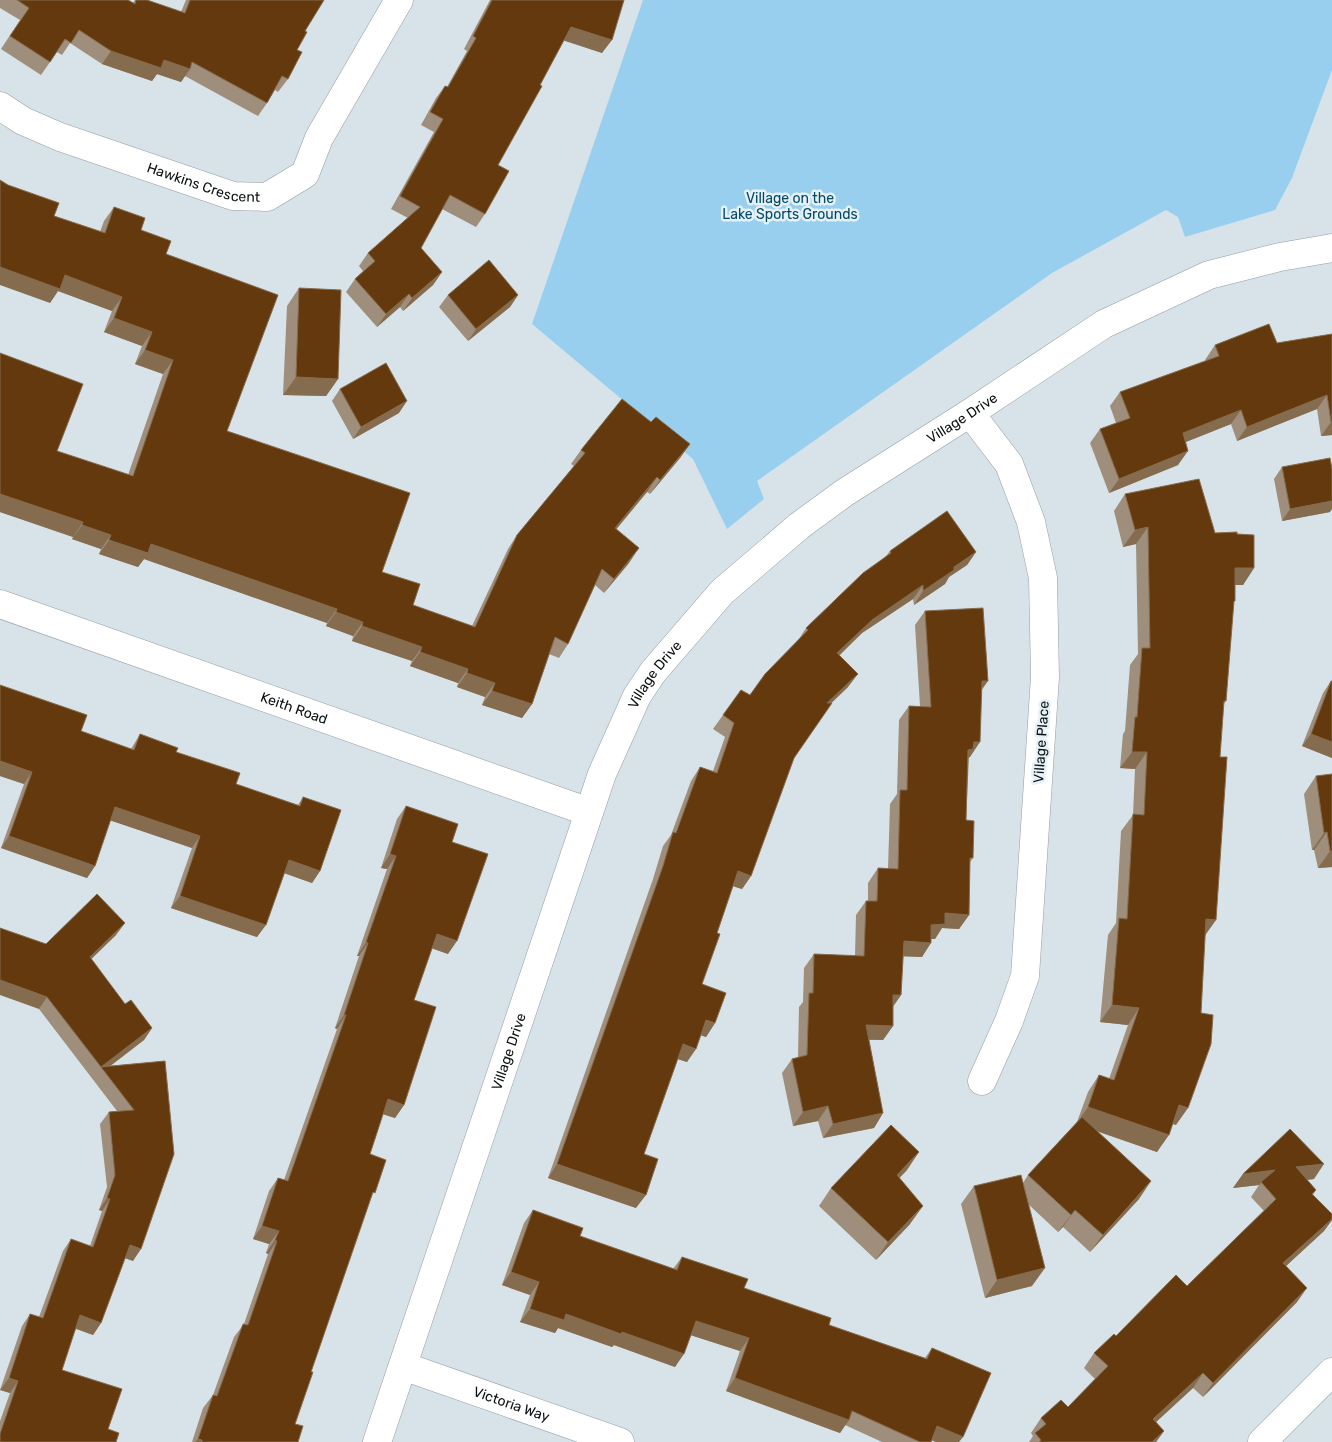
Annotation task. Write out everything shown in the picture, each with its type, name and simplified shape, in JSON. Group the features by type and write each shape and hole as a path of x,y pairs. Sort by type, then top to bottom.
{"street":[{"name":"Hawkins Crescent","path":"0,106 23,121 69,140 232,196 267,197 305,174 319,138 399,0"},
{"name":"Village Drive","path":"377,1442 588,812 602,774 637,696 653,672 722,592 799,526 844,493 1104,324 1209,275 1280,257 1332,248"},
{"name":"Village Place","path":"970,412 1009,464 1031,522 1043,578 1045,677 1025,976 1009,1022 982,1081"},
{"name":"Keith Road","path":"0,604 588,812"},
{"name":"Victoria Way","path":"403,1366 620,1442"},
{"path":"1262,1442 1332,1372"}],"green space":[{"name":"Village on the Lake Sports Grounds","path":"643,0 1332,0 1332,70 1292,178 1275,210 1185,237 1178,217 1166,210 1052,273 757,481 764,499 727,529 693,459 532,324"}],"building":[{"path":"17,0 128,0 135,4 136,0 147,0 185,13 190,0 324,0 305,31 307,32 297,50 302,52 288,79 282,76 267,103 192,62 190,69 164,60 161,68 111,51 79,30 71,43 65,39 50,62 10,36 29,8"},
{"path":"492,0 624,0 612,40 571,27 540,85 542,86 498,165 509,171 485,214 450,195 421,248 442,272 412,298 409,294 386,314 355,279 375,261 368,253 420,207 400,196 443,119 430,112 445,86 448,87 476,38 473,36"},
{"path":"0,180 8,185 59,203 54,216 105,233 114,207 145,218 141,230 171,241 166,254 278,295 227,431 410,493 382,572 420,584 413,605 475,627 517,535 585,453 581,450 622,399 651,422 656,417 690,444 660,480 657,477 615,528 639,548 614,579 602,569 568,644 555,637 532,704 492,691 495,683 467,673 468,669 420,652 422,647 362,626 363,622 336,612 337,609 151,544 148,553 109,540 111,535 82,525 83,522 0,494 0,353 83,384 57,451 133,476 173,360 145,350 152,332 114,318 122,297 65,275 60,289 0,267"},
{"path":"489,260 518,295 476,329 448,295"},
{"path":"299,288 341,290 338,379 296,377"},
{"path":"1269,324 1277,343 1332,334 1332,422 1327,395 1247,427 1241,410 1183,433 1188,451 1119,479 1100,429 1130,418 1120,392 1219,356 1215,345"},
{"path":"386,363 407,401 361,427 340,389"},
{"path":"1330,458 1332,501 1290,509 1282,467"},
{"path":"1199,479 1215,533 1237,532 1237,534 1254,535 1254,568 1235,568 1235,601 1220,757 1227,757 1216,920 1206,919 1201,1013 1213,1015 1211,1044 1188,1108 1179,1105 1169,1135 1088,1107 1099,1075 1114,1080 1139,1008 1112,1005 1119,918 1127,919 1133,814 1144,815 1147,752 1132,752 1135,717 1137,717 1142,648 1150,648 1148,527 1135,530 1125,494"},
{"path":"947,511 976,552 923,591 923,585 872,620 837,653 858,674 827,703 832,703 794,758 751,876 738,871 717,933 720,934 702,984 726,993 715,1023 706,1020 696,1049 683,1044 644,1154 658,1159 646,1195 557,1164 663,866 673,832 676,833 700,767 717,773 734,723 723,715 741,690 750,695 765,674 808,630 806,628 863,573 891,553 890,551"},
{"path":"983,608 988,681 982,681 980,742 974,742 973,749 968,750 966,820 974,821 973,858 970,858 969,915 945,913 945,924 931,925 931,943 904,941 901,995 893,995 893,1026 866,1025 883,1113 833,1124 828,1106 803,1112 792,1059 807,1055 809,993 813,993 814,954 864,956 866,901 877,901 878,868 898,869 900,790 907,790 909,706 931,707 925,611"},
{"path":"1332,681 1332,742 1311,734"},
{"path":"0,685 87,715 81,731 134,750 140,734 178,748 176,752 240,773 236,784 300,806 303,797 341,810 320,871 289,860 266,925 180,896 200,836 115,807 95,866 9,836 32,772 0,761"},
{"path":"1332,774 1332,851 1330,851 1327,832 1324,833 1316,776"},
{"path":"406,806 458,824 452,842 488,854 457,941 437,934 414,1000 436,1007 404,1105 388,1099 370,1154 386,1160 375,1193 373,1192 311,1372 313,1372 295,1424 303,1426 298,1442 202,1442 202,1440 198,1439 213,1395 217,1396 243,1324 248,1325 277,1241 275,1240 279,1231 262,1226 278,1178 288,1181 346,1015 344,1015 368,943 366,942 396,856 390,854"},
{"path":"97,894 125,923 90,957 125,1004 131,1000 152,1028 101,1067 47,997 0,980 0,928 46,944"},
{"path":"165,1061 174,1154 141,1249 130,1245 101,1323 80,1315 62,1370 122,1389 108,1429 119,1433 116,1442 0,1442 0,1434 18,1381 9,1378 30,1314 43,1318 71,1239 93,1247 110,1199 107,1198 115,1175 109,1112 134,1110 101,1067"},
{"path":"1082,1117 1151,1181 1103,1235 1075,1210 1071,1215 1028,1175"},
{"path":"891,1125 919,1152 897,1175 923,1206 888,1242 831,1188"},
{"path":"1290,1129 1324,1164 1296,1167 1316,1190 1312,1194 1332,1214 1332,1219 1283,1263 1307,1288 1213,1383 1203,1373 1153,1419 1164,1431 1152,1442 1039,1442 1041,1440 1035,1433 1046,1424 1041,1418 1061,1400 1068,1407 1108,1366 1094,1353 1114,1334 1116,1336 1176,1275 1187,1286 1276,1199 1261,1182 1275,1170 1243,1174"},
{"path":"1021,1175 1045,1268 997,1280 974,1186"},
{"path":"533,1210 583,1228 580,1236 677,1270 682,1257 748,1279 744,1288 831,1318 829,1325 927,1359 932,1348 991,1373 963,1437 937,1426 931,1442 920,1442 852,1411 849,1420 735,1378 749,1338 696,1321 684,1354 566,1314 564,1320 530,1309 539,1282 511,1272"}]}
